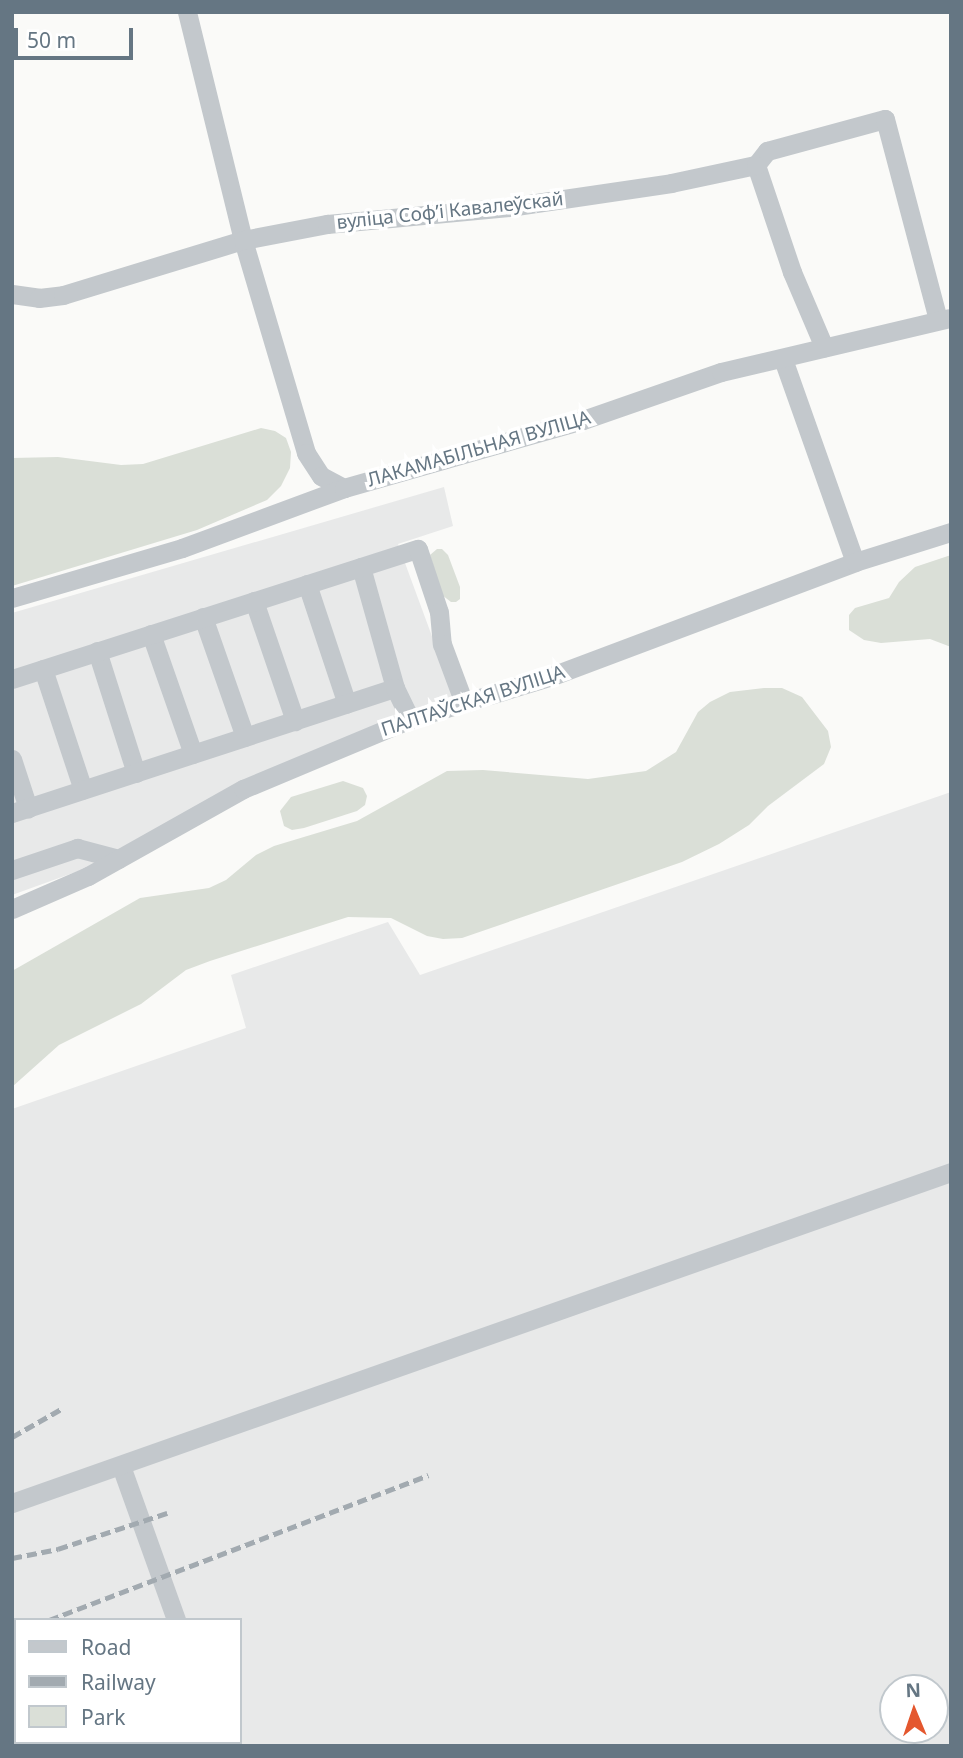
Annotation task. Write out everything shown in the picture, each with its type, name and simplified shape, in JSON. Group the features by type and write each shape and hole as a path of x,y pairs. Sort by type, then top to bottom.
{"street":[{"path":"187,12 243,240 306,453 321,476 344,488"},
{"name":"вуліца Софʼі Кавалеўскай","path":"12,293 39,298 63,295 243,240 327,224 522,205 671,183 756,165 767,151 885,120 944,319"},
{"path":"756,165 792,272 824,347"},
{"name":"ЛАКАМАБІЛЬНАЯ ВУЛІЦА","path":"12,598 182,548 344,488 583,420 721,372 944,319"},
{"path":"783,359 855,562"},
{"name":"ПАЛТАЎСКАЯ ВУЛІЦА","path":"12,909 88,876 243,789 410,719 552,676 855,562 951,532"},
{"path":"12,679 418,549 439,612 442,644 464,703"},
{"path":"361,567 395,688 410,719"},
{"path":"307,584 346,704"},
{"path":"254,601 295,721"},
{"path":"203,617 245,737"},
{"path":"151,634 193,754"},
{"path":"97,651 136,772"},
{"path":"43,669 83,790"},
{"path":"12,759 20,811 395,688"},
{"path":"12,870 77,848 119,859"},
{"path":"12,1503 951,1172"},
{"path":"121,1466 175,1618"}],"shaded area":[{"path":"444,487 453,526 398,544 454,696 84,869 12,895 12,613"},
{"path":"951,792 951,1746 12,1746 12,1109 246,1028 231,975 388,922 420,975"}],"green space":[{"path":"261,428 275,431 286,438 291,452 290,468 281,486 267,500 197,530 12,586 12,458 58,457 121,465 143,464"},
{"path":"437,549 442,549 448,555 460,587 460,599 456,602 451,602 442,595 430,555"},
{"path":"951,555 951,647 930,639 881,643 864,640 849,630 849,615 855,608 889,598 899,582 915,567"},
{"path":"782,688 802,697 828,731 831,747 824,764 768,806 749,825 719,844 682,862 462,938 427,936 391,918 348,917 210,961 186,970 141,1004 59,1045 12,1087 12,971 140,898 209,888 226,880 256,855 274,846 357,821 447,771 483,770 588,779 646,771 676,752 698,712 710,702 730,692"},
{"path":"343,781 363,788 367,796 365,805 357,811 304,828 292,830 284,826 280,811 291,797"}],"railway":[{"path":"12,1437 61,1409"},
{"path":"54,1618 428,1475"},
{"path":"12,1558 58,1549 167,1513"}]}
